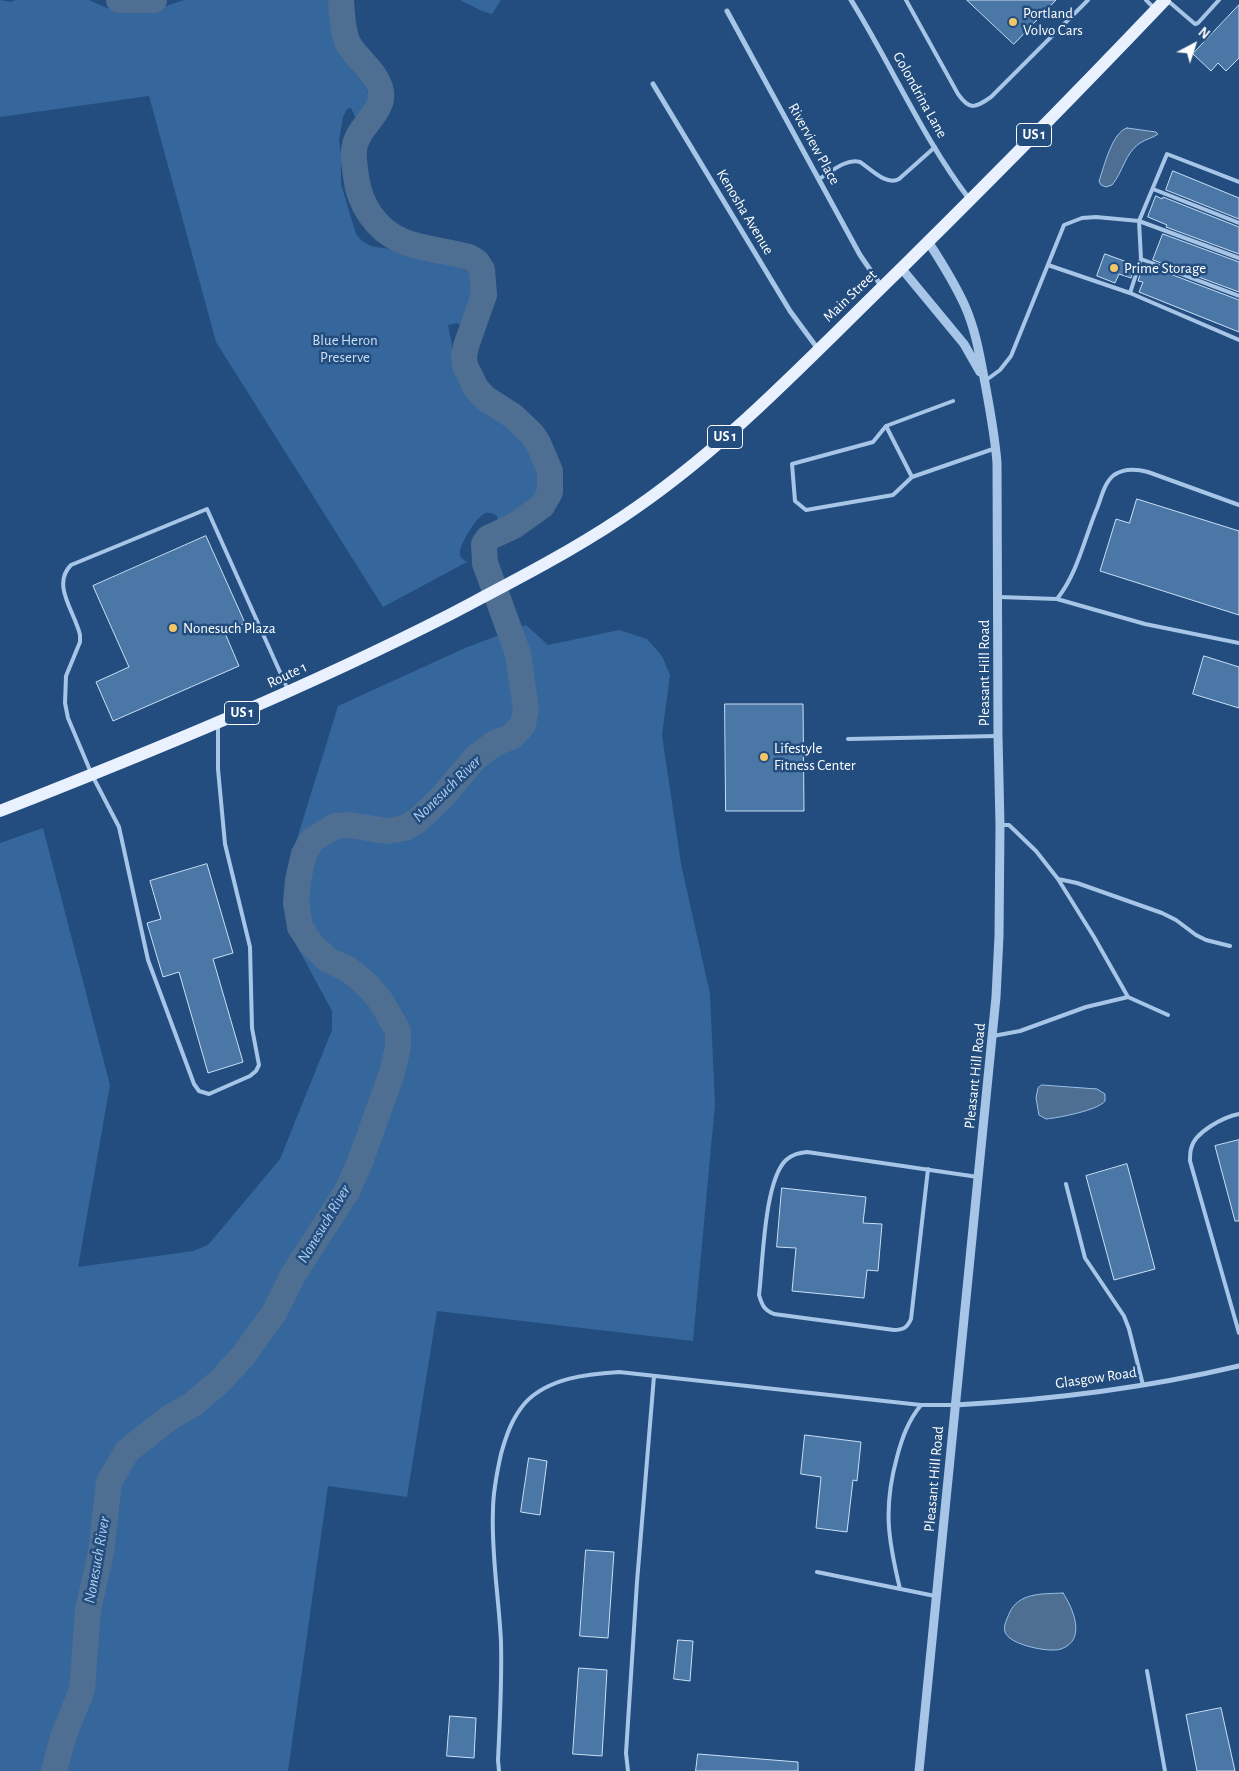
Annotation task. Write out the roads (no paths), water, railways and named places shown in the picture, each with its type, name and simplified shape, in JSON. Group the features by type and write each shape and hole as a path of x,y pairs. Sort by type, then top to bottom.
{"main road":[{"name":"Main Street","path":"524,575 599,532 649,498 738,427 929,243 1163,3"},
{"name":"Route 1","path":"0,811 218,724 379,650 524,575"}],"street":[{"name":"Golondrina Lane","path":"851,0 935,148 970,201"},
{"name":"Riverview Place","path":"727,10 860,255 882,287"},
{"name":"Kenosha Avenue","path":"653,84 790,311 819,350"},
{"name":"Pleasant Hill Road","path":"919,1771 993,1036 999,936 1000,824 996,448 981,356 975,334 965,306 929,243"},
{"name":"Pleasant Hill Road","path":"902,269 964,344 985,381"},
{"name":"Glasgow Road","path":"955,1405 1006,1402 1143,1385 1239,1366"}],"lane":[{"path":"906,0 958,94 965,103 975,107 991,97 1088,0"},
{"path":"1146,0 1163,3 1195,24 1198,24 1219,0"},
{"path":"819,179 845,163 855,160 888,181 894,182 935,148"},
{"path":"1130,293 1141,259 1139,222 1167,154 1239,182"},
{"path":"1152,189 1239,223"},
{"path":"985,381 1000,370 1011,356 1064,225 1082,218 1096,217 1139,222 1239,258"},
{"path":"1141,259 1239,296"},
{"path":"1048,265 1130,293 1239,340"},
{"path":"953,401 886,426 873,442 792,464 795,501 806,510 893,495 912,477 996,448"},
{"path":"886,426 912,477"},
{"path":"1058,598 1066,588 1075,568 1103,492 1112,477 1118,473 1136,470 1148,472 1239,505"},
{"path":"218,724 218,769 225,844 250,947 252,1028 259,1065 250,1076 209,1094 199,1091 194,1084 148,960 119,827 76,741 64,703 66,676 80,642 79,630 63,584 63,575 71,565 207,509 289,692"},
{"path":"998,597 1058,598 1145,624 1239,643"},
{"path":"848,738 998,736"},
{"path":"1000,824 1009,825 1036,851 1058,879 1128,997 1168,1015"},
{"path":"1058,879 1162,913 1206,940 1230,946"},
{"path":"993,1036 1020,1031 1086,1007 1128,997"},
{"path":"1239,1114 1223,1119 1207,1128 1191,1147 1190,1161 1239,1333"},
{"path":"928,1170 911,1319 908,1326 901,1330 894,1330 781,1315 767,1311 762,1306 760,1295 769,1201 775,1177 786,1160 796,1153 807,1152 978,1177"},
{"path":"1066,1184 1085,1258 1124,1316 1143,1385"},
{"path":"1232,1310 1239,1308"},
{"path":"499,1771 501,1642 492,1510 504,1442 511,1423 526,1402 544,1389 568,1379 592,1374 619,1372 921,1405 955,1405"},
{"path":"628,1771 626,1753 637,1582 654,1376"},
{"path":"900,1589 890,1547 888,1505 891,1478 900,1445 910,1421 921,1405"},
{"path":"817,1572 936,1596"},
{"path":"1147,1671 1165,1771"}],"waterway":[{"name":"Nonesuch River","path":"119,0 154,0"},
{"name":"Nonesuch River","path":"54,1771 63,1737 82,1690 88,1610 101,1552 109,1482 127,1451 169,1418 193,1404 220,1381 243,1356 274,1313 293,1275 347,1191 360,1162 392,1073 398,1047 398,1031 381,1001 367,985 348,969 328,960 311,944 300,927 296,902 298,880 304,854 312,840 335,826 349,825 387,831 405,828 417,821 442,797 475,758 495,743 511,737 523,725 526,708 518,654 485,563 484,544 488,538 514,526 542,506 550,492 550,471 532,434 513,416 485,398 476,388 465,366 466,346 484,295 482,270 477,262 469,257 402,241 384,230 370,215 365,206 358,186 354,150 356,140 380,104 381,92 376,79 349,45 343,23 341,0"}],"place":[{"name":"Portland Volvo Cars","path":"1013,22"},
{"name":"Prime Storage","path":"1114,268"},
{"name":"Nonesuch Plaza","path":"173,628"},
{"name":"Lifestyle Fitness Center","path":"764,757"}],"park label":[{"name":"Blue Heron Preserve","path":"345,348"}]}
